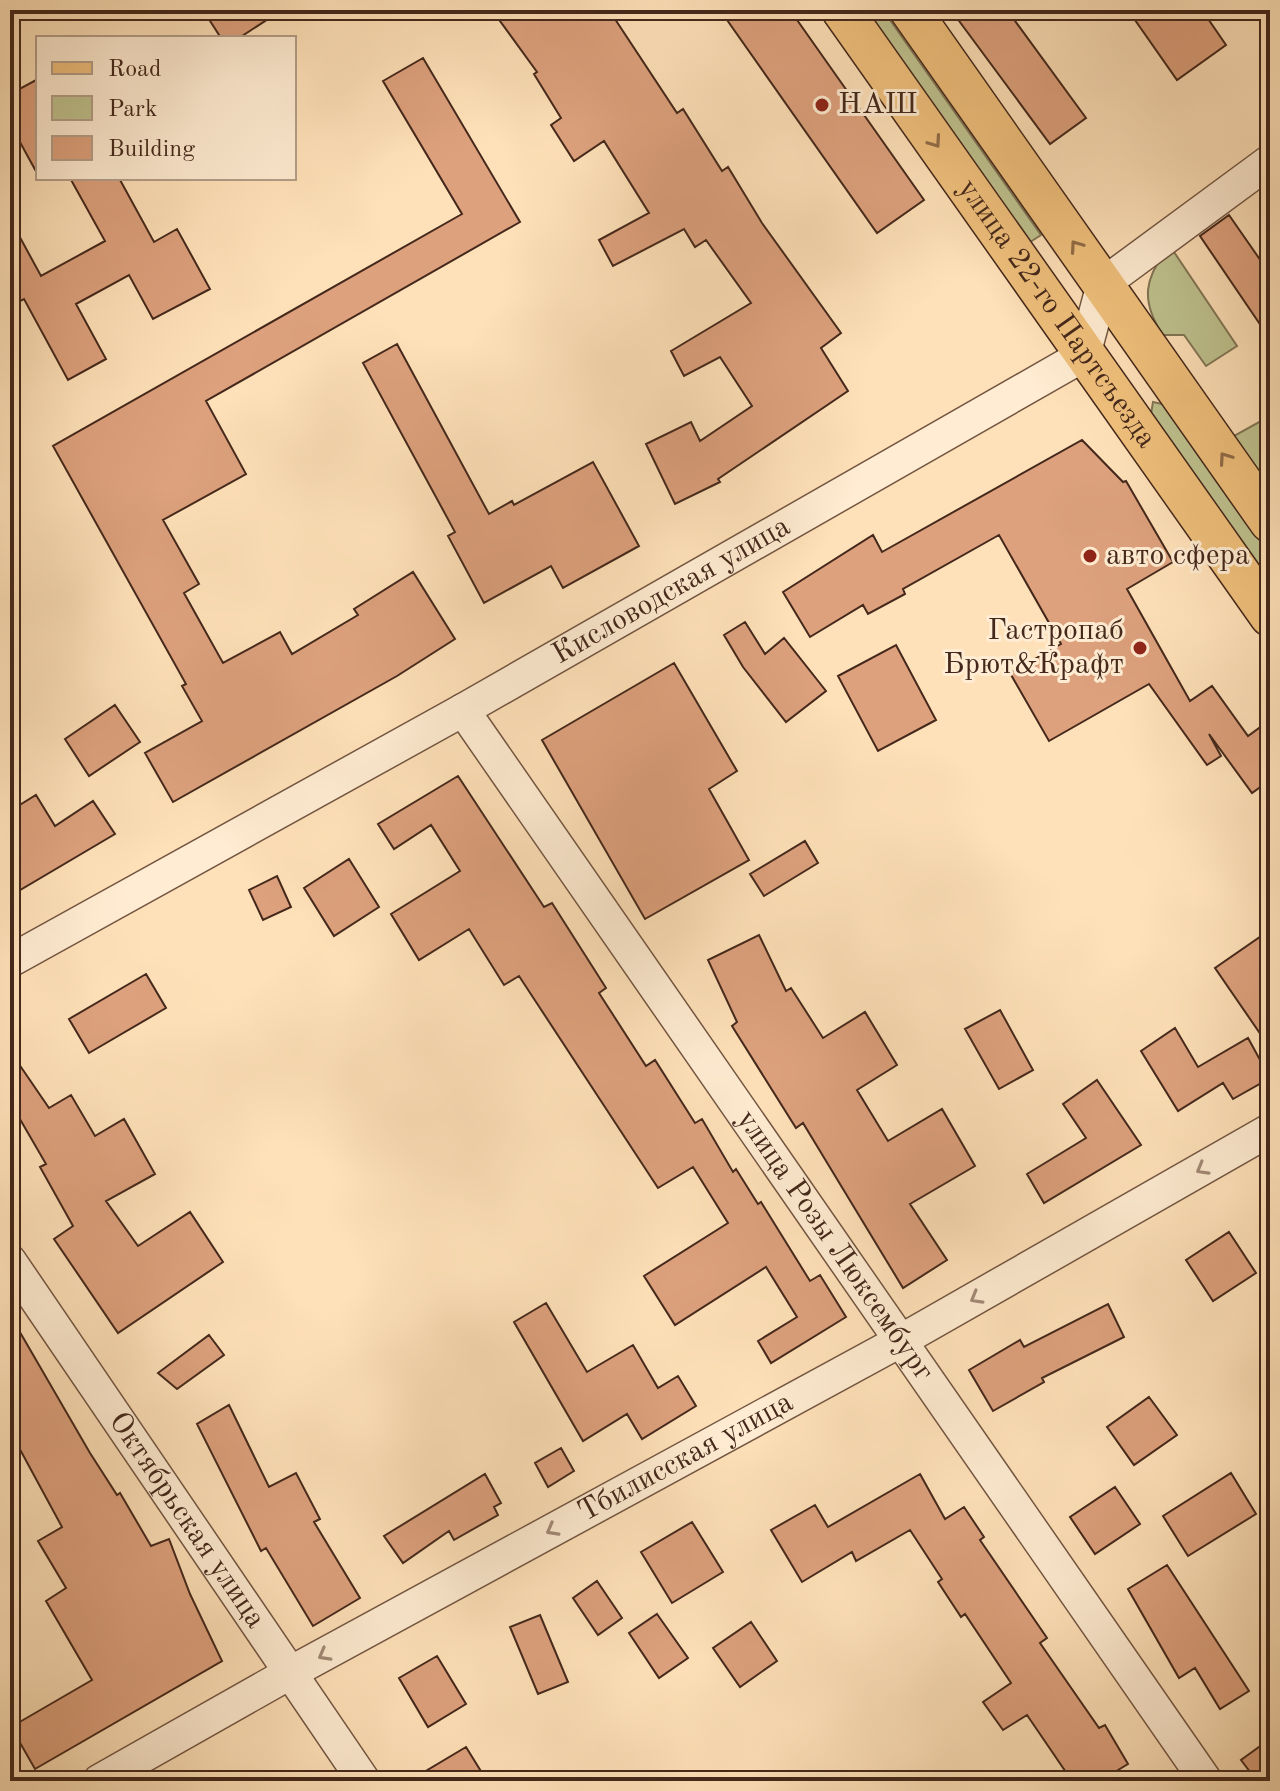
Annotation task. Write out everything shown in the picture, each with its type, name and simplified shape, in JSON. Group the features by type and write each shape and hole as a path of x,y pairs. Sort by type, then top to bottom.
{"main road":[{"name":"улица 22-го Партсъезда","path":"842,10 1270,616"},
{"name":"улица 22-го Партсъезда","path":"910,10 1270,522"}],"street":[{"path":"1084,355 1103,284 1270,161"},
{"name":"Кисловодская улица","path":"10,961 463,710 1084,355"},
{"name":"улица Розы Люксембург","path":"463,710 1206,1781"},
{"name":"Тбилисская улица","path":"99,1781 288,1674 902,1340 1270,1130"},
{"name":"Октябрьская улица","path":"10,1261 288,1674 364,1781"}],"green space":[{"path":"859,10 883,10 1041,235 1024,246"},
{"path":"1170,246 1237,346 1206,366 1184,335 1163,335 1151,311 1148,300 1150,279"},
{"path":"1153,402 1167,405 1270,551 1270,585 1151,414"},
{"path":"1270,416 1270,484 1265,488 1232,437"}],"building":[{"path":"203,10 282,10 242,36 220,36"},
{"path":"492,10 609,10 677,113 683,109 722,171 728,167 762,223 841,333 821,348 848,391 718,479 720,482 675,504 646,444 691,422 700,441 752,406 720,357 684,376 671,351 751,303 706,240 695,247 684,229 613,266 599,240 649,213 604,141 574,161 551,125 561,118 534,74 537,72"},
{"name":"НАШ","path":"720,10 790,10 924,200 877,233"},
{"path":"951,10 1007,10 1086,118 1050,144"},
{"path":"1128,10 1202,10 1226,45 1177,80"},
{"path":"423,58 520,222 206,401 246,474 163,520 199,584 184,593 223,663 280,632 292,654 358,615 354,609 413,572 455,639 397,676 173,802 145,753 202,721 182,686 186,684 53,446 462,214 383,81"},
{"path":"36,80 36,171 10,124 10,94"},
{"path":"71,180 120,180 154,242 177,229 210,289 153,319 129,275 76,304 106,359 68,380 24,299 10,306 10,219 41,276 105,241"},
{"path":"1229,215 1270,274 1270,339 1200,236"},
{"path":"397,344 489,514 512,501 514,505 593,462 639,546 563,588 551,566 484,603 448,536 455,532 363,363"},
{"path":"1082,440 1123,482 1126,481 1173,562 1127,589 1190,701 1212,686 1248,736 1270,720 1270,780 1252,793 1209,734 1221,756 1207,765 1149,684 1049,741 1010,673 1061,644 999,535 903,589 905,594 868,614 863,605 810,637 783,592 873,535 882,552"},
{"path":"745,622 765,654 784,638 826,691 786,722 743,667 724,635"},
{"path":"896,645 936,720 878,751 838,676"},
{"path":"674,663 737,771 709,789 749,860 645,919 542,740"},
{"path":"115,705 140,742 89,776 65,739"},
{"path":"458,776 544,907 552,903 606,988 599,993 646,1066 655,1060 695,1123 702,1119 733,1172 736,1169 758,1204 761,1202 810,1281 820,1275 846,1317 771,1363 758,1341 797,1317 766,1267 675,1325 644,1276 728,1223 693,1167 658,1188 519,976 504,985 469,929 419,960 391,914 460,871 431,825 394,849 378,824"},
{"path":"36,795 55,826 93,801 115,834 10,896 10,811"},
{"path":"805,841 818,863 764,896 750,874"},
{"path":"349,859 379,907 334,936 304,888"},
{"path":"277,876 291,907 263,920 249,890"},
{"path":"1270,930 1270,1048 1215,968"},
{"path":"759,935 786,991 791,988 823,1038 865,1012 897,1065 857,1090 888,1141 942,1109 975,1166 910,1204 947,1260 903,1288 803,1123 796,1128 732,1026 737,1022 708,960"},
{"path":"146,974 166,1008 89,1053 69,1019"},
{"path":"1000,1010 1033,1070 999,1089 965,1029"},
{"path":"1175,1028 1198,1067 1248,1038 1270,1078 1233,1099 1223,1083 1178,1111 1141,1051"},
{"path":"10,1051 49,1108 71,1095 95,1136 124,1119 155,1174 106,1201 138,1246 190,1212 223,1262 118,1333 54,1239 73,1226 40,1167 46,1164 10,1102"},
{"path":"1097,1080 1141,1145 1044,1203 1027,1174 1086,1138 1063,1104"},
{"path":"1229,1232 1256,1273 1213,1301 1186,1260"},
{"path":"546,1303 587,1372 633,1345 658,1388 678,1376 696,1406 642,1439 627,1414 583,1441 514,1322"},
{"path":"1108,1304 1124,1337 1042,1378 1044,1382 993,1411 969,1370 1020,1340 1024,1347"},
{"path":"10,1315 90,1453 117,1495 120,1493 151,1546 169,1539 190,1594 222,1661 35,1769 11,1727 92,1680 46,1601 66,1588 38,1541 62,1527 10,1431"},
{"path":"209,1335 224,1355 177,1389 158,1373"},
{"path":"1149,1397 1177,1435 1134,1465 1107,1427"},
{"path":"229,1405 269,1487 296,1473 320,1519 314,1522 360,1598 313,1626 266,1548 261,1551 197,1424"},
{"path":"561,1448 574,1471 548,1487 535,1463"},
{"path":"1231,1473 1256,1514 1188,1556 1163,1516"},
{"path":"485,1474 501,1503 494,1507 498,1515 454,1540 449,1531 403,1563 384,1536"},
{"path":"920,1474 945,1519 964,1507 984,1537 980,1540 1047,1638 1040,1643 1099,1728 1105,1725 1128,1764 1100,1781 1072,1781 1027,1715 1003,1730 983,1702 1011,1683 965,1614 961,1617 938,1582 942,1579 910,1530 856,1561 852,1552 802,1582 771,1530 815,1505 828,1527"},
{"path":"1115,1487 1140,1524 1095,1554 1070,1517"},
{"path":"692,1522 723,1572 672,1603 641,1552"},
{"path":"1167,1565 1249,1691 1220,1709 1195,1668 1179,1678 1128,1589"},
{"path":"597,1581 622,1618 598,1635 573,1598"},
{"path":"657,1614 688,1658 659,1678 629,1633"},
{"path":"540,1615 568,1682 538,1694 510,1627"},
{"path":"751,1622 777,1661 740,1687 713,1648"},
{"path":"437,1656 466,1704 428,1727 399,1678"},
{"path":"1270,1739 1270,1781 1257,1781 1241,1760"},
{"path":"466,1747 487,1781 409,1781"}],"waterway":[{"path":"1266,103 1270,100"}],"place":[{"name":"НАШ","path":"822,105"},
{"name":"авто сфера","path":"1090,556"},
{"name":"Гастропаб Брют&Крафт","path":"1140,648"}]}
